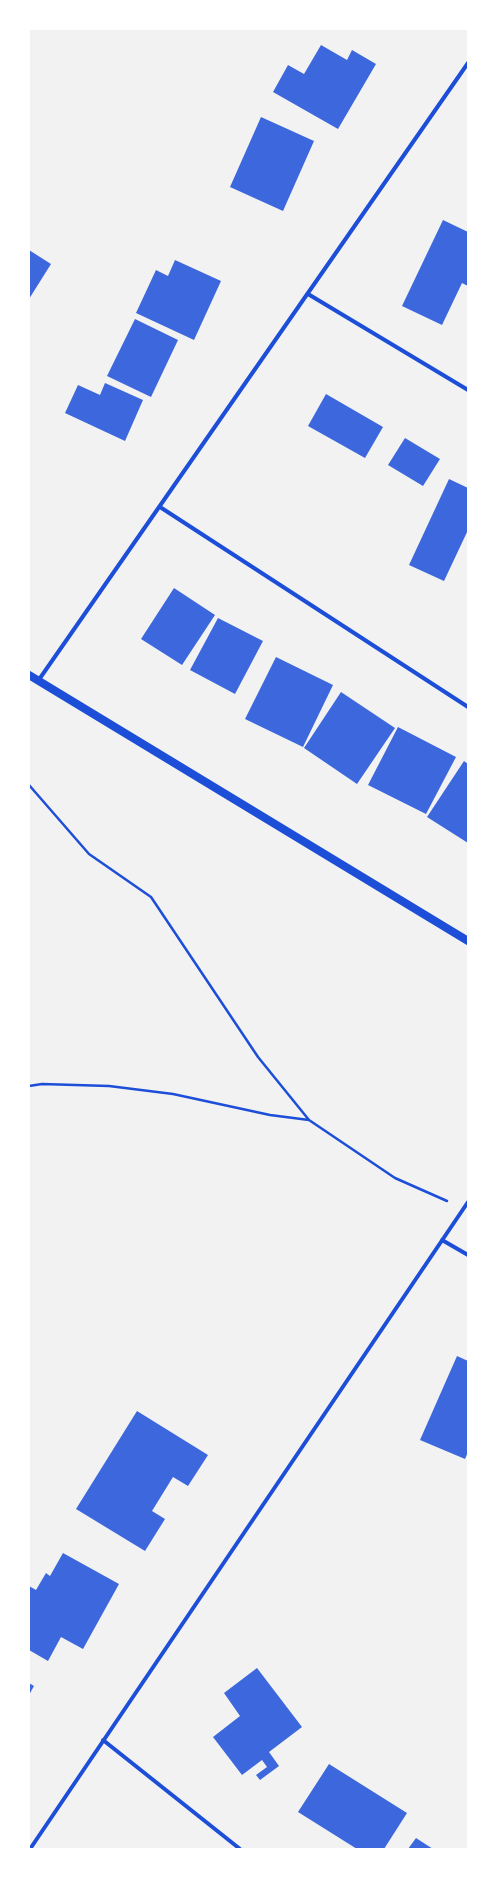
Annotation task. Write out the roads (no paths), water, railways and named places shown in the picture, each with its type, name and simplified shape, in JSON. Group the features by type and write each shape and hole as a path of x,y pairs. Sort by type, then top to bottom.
{"main road":[{"path":"29,675 468,941"}],"street":[{"path":"38,681 468,63"},
{"path":"308,294 468,390"},
{"path":"160,507 468,707"},
{"path":"30,1849 468,1202"},
{"path":"442,1240 468,1255"},
{"path":"104,1740 240,1849"}]}
